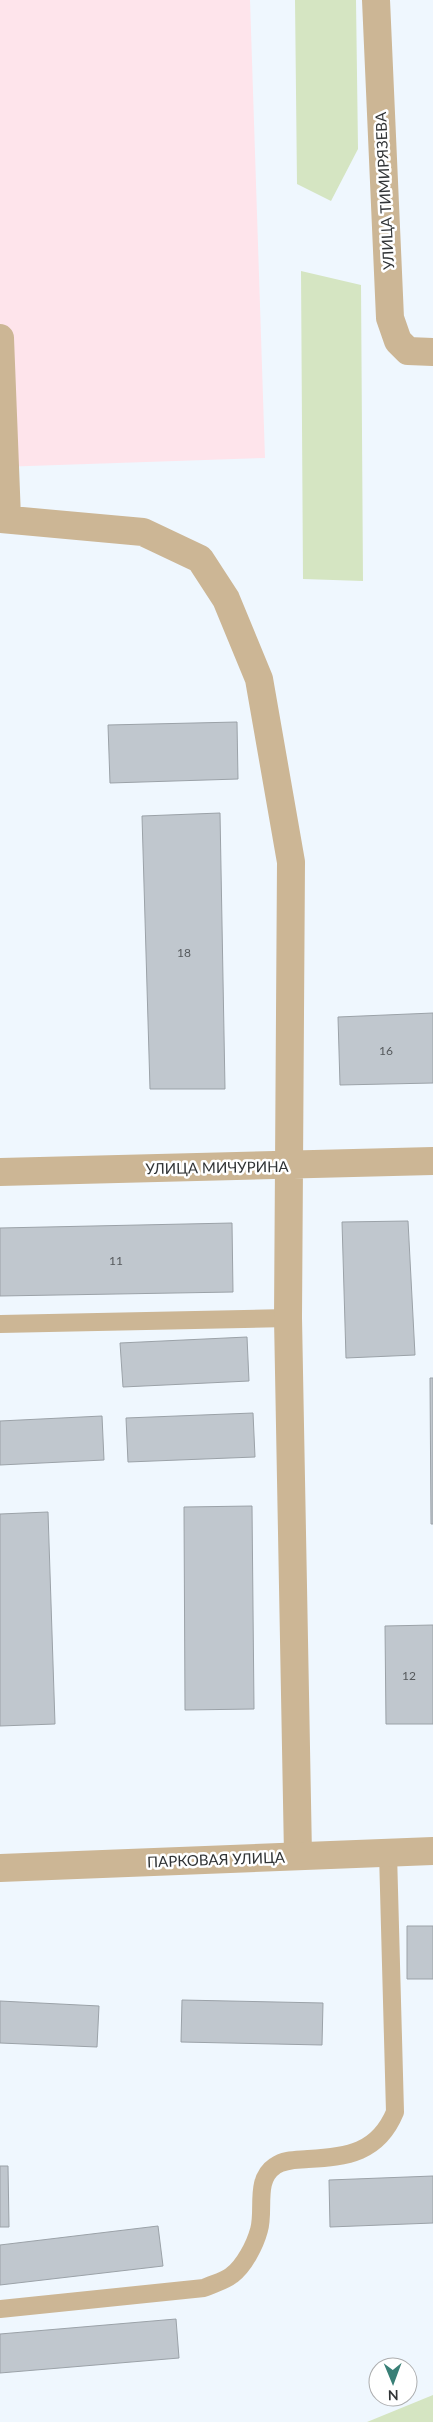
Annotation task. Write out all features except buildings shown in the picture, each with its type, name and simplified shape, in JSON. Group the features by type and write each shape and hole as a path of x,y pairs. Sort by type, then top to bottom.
{"street":[{"name":"УЛИЦА ТИМИРЯЗЕВА","path":"376,0 390,318 398,341 408,351 433,352"},
{"path":"0,338 4,519 142,532 200,559 226,599 259,680 292,862 288,1318 298,1855"},
{"name":"УЛИЦА МИЧУРИНА","path":"0,1172 433,1161"},
{"name":"ПАРКОВАЯ УЛИЦА","path":"0,1868 433,1851"}],"lane":[{"path":"0,1324 288,1318"},
{"path":"0,2309 204,2288 232,2276 249,2254 260,2230 262,2183 274,2167 288,2160 344,2157 374,2143 390,2126 395,2112 388,1853"}],"shaded area":[{"path":"0,0 250,0 265,458 0,467"}],"green space":[{"path":"295,0 356,0 358,149 331,201 297,184"},
{"path":"301,271 361,285 363,581 303,579"},
{"path":"433,2395 433,2422 367,2422 404,2407 418,2407 418,2401"}]}
